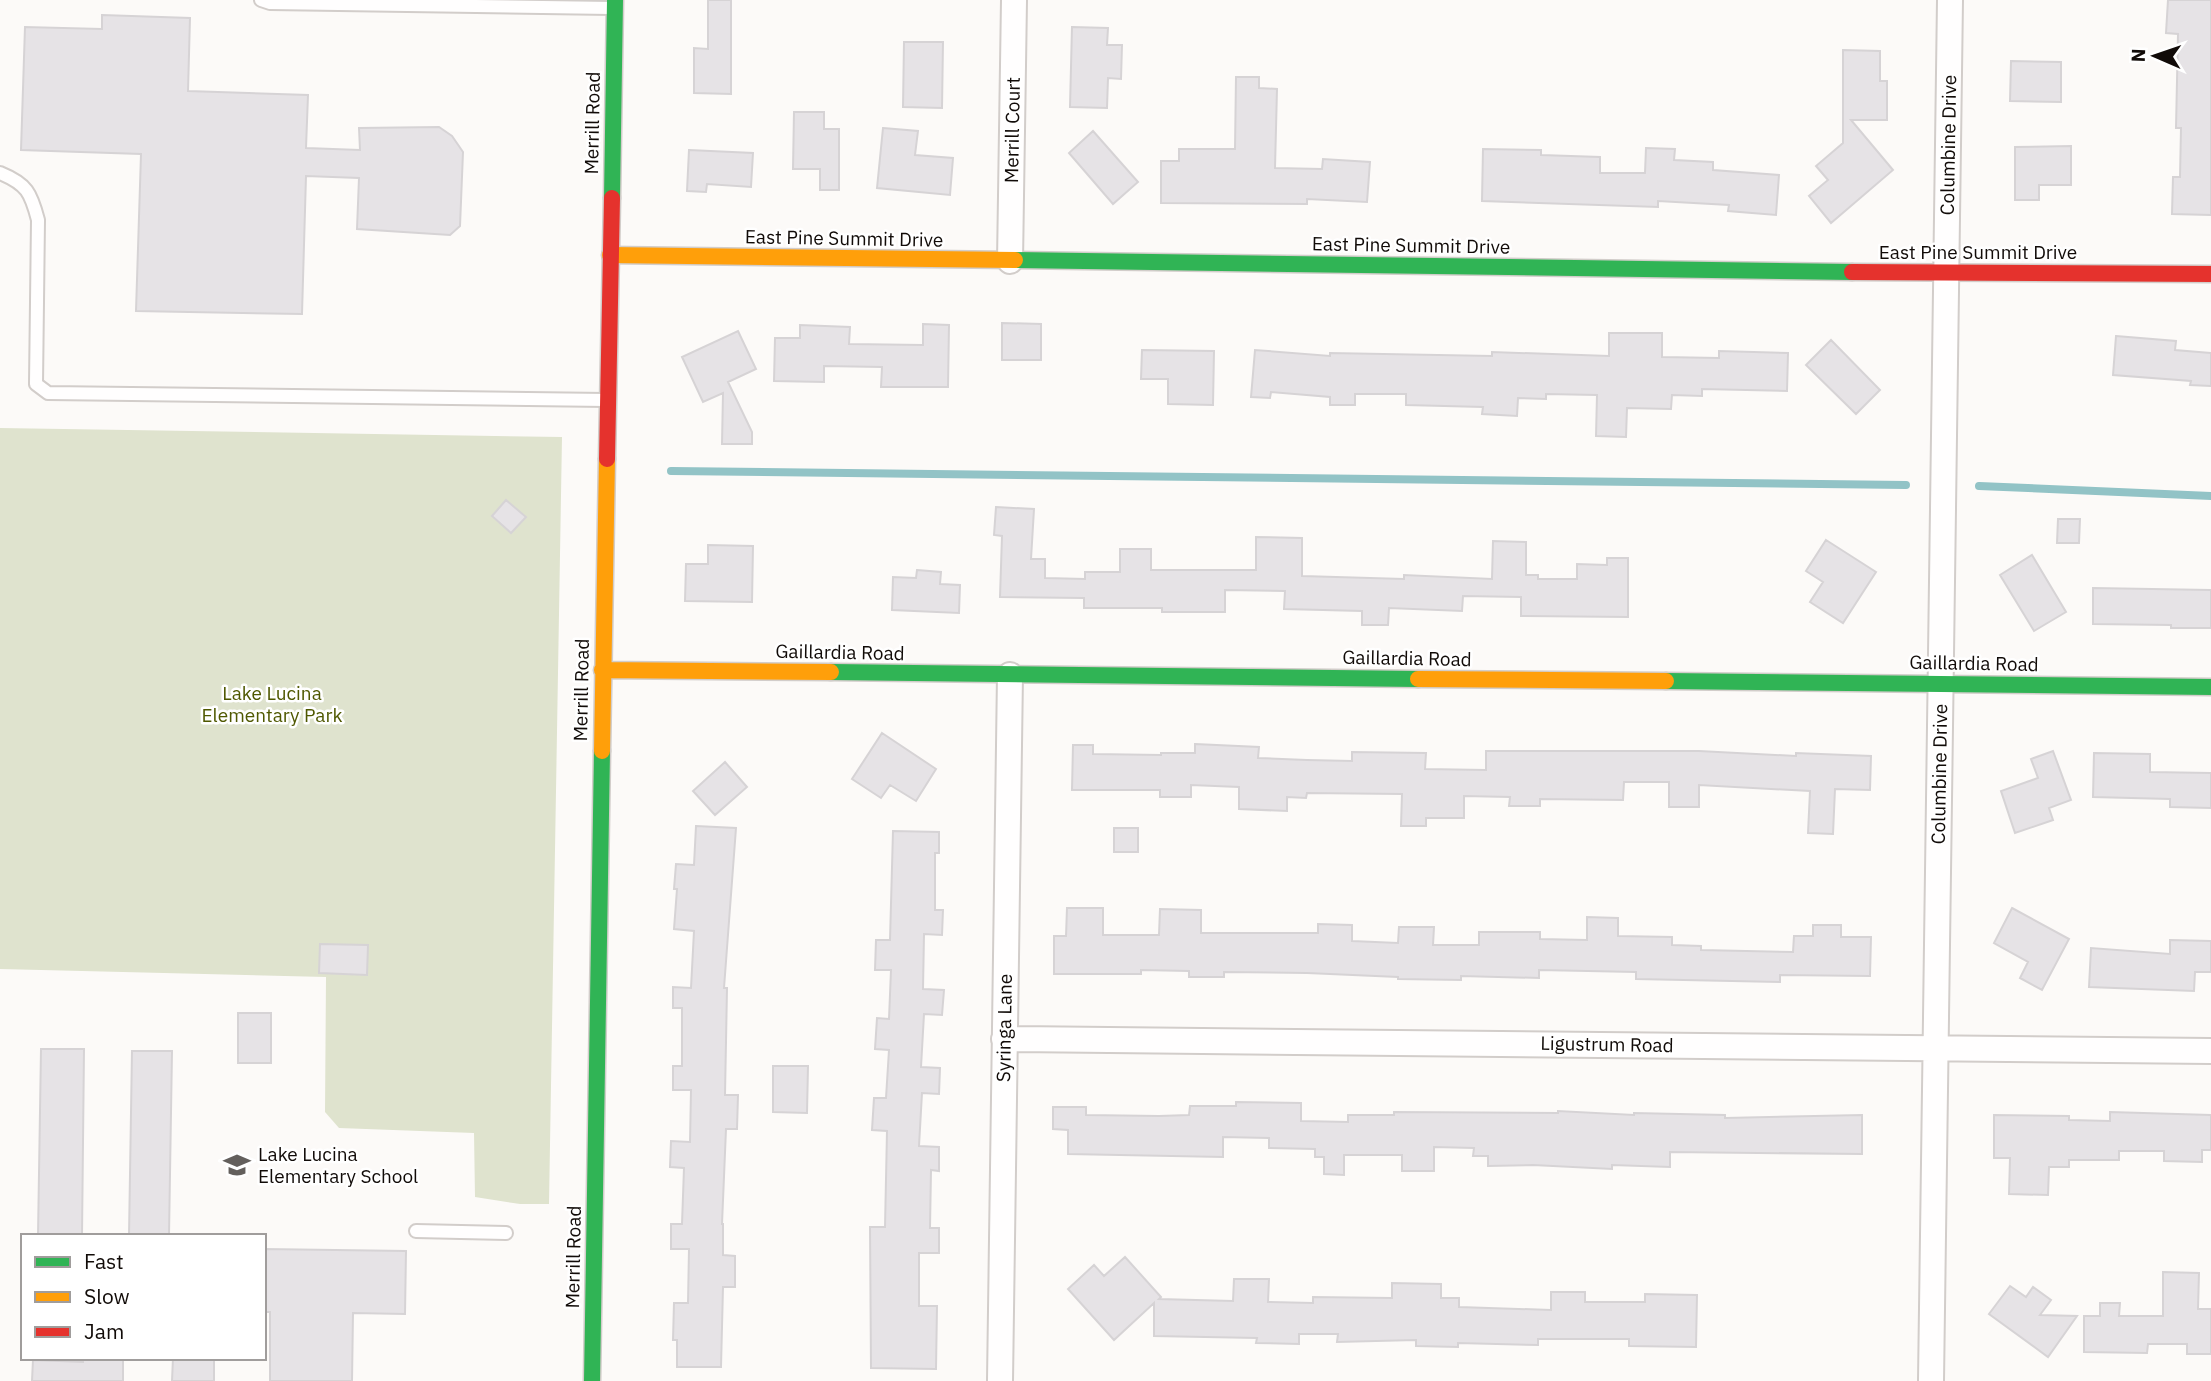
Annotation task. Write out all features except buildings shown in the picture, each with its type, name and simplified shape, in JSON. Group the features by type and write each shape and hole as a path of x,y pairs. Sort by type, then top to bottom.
{"street":[{"name":"Merrill Court","path":"1010,261 1014,0"},
{"name":"Columbine Drive","path":"1931,1381 1950,0"},
{"name":"Merrill Road","path":"592,1381 615,4"},
{"name":"East Pine Summit Drive","path":"610,256 2211,274"},
{"name":"Gaillardia Road","path":"602,670 2211,687"},
{"name":"Syringa Lane","path":"1000,1381 1010,675"},
{"name":"Ligustrum Road","path":"1004,1039 2211,1051"}],"lane":[{"path":"261,0 270,4 615,4"},
{"path":"0,173 32,194 38,220 36,384 48,393 608,400"},
{"path":"416,1231 506,1233"}],"green space":[{"name":"Lake Lucina Elementary Park","path":"0,428 562,437 549,1204 520,1204 475,1197 474,1133 339,1128 325,1112 326,977 0,969"}],"waterway":[{"path":"671,471 1906,485"},
{"path":"1979,486 2211,496"}],"traffic: fast":[{"path":"612,198 615,0"},
{"path":"1015,260 1852,272"},
{"path":"831,672 1418,679"},
{"path":"1666,681 2211,687"},
{"path":"592,1381 602,751"}],"traffic: slow":[{"path":"610,255 1015,260"},
{"path":"602,751 607,459"},
{"path":"602,670 831,672"},
{"path":"1418,679 1666,681"}],"traffic: jam":[{"path":"607,459 612,198"},
{"path":"1852,272 2211,274"}],"place":[{"name":"Lake Lucina Elementary School","path":"237,1165"}]}
